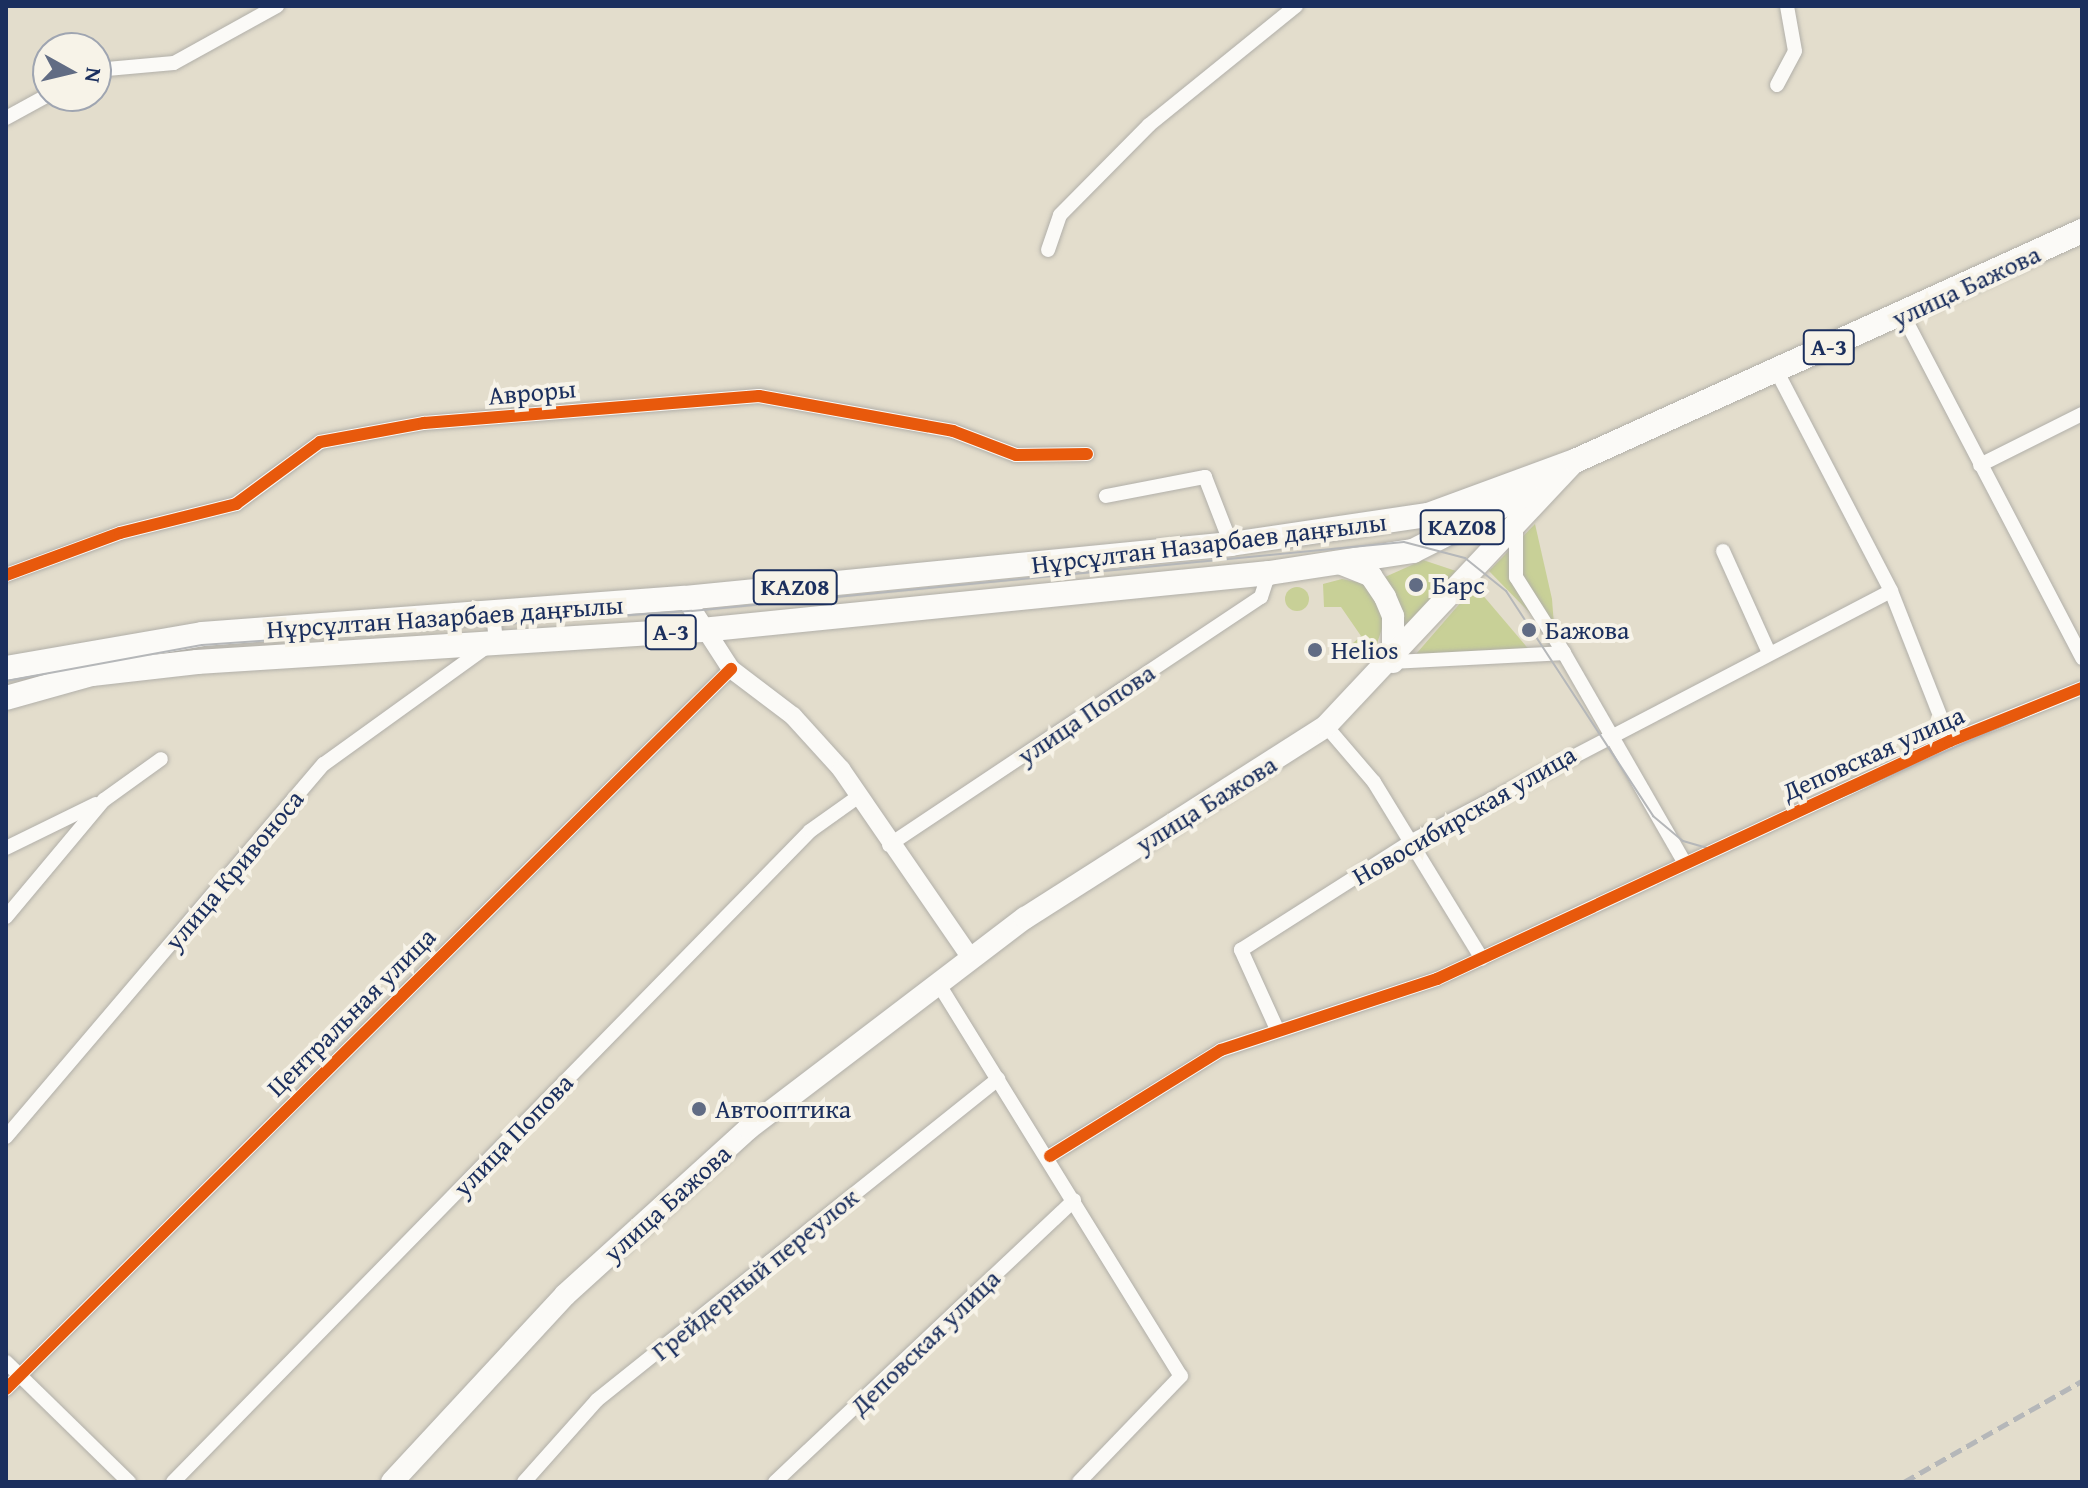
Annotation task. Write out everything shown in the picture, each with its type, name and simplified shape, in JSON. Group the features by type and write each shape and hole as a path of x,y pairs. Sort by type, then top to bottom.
{"highway":[{"name":"улица Бажова","path":"1575,461 1775,368 1904,317 2082,231"},
{"name":"Нұрсұлтан Назарбаев даңғылы","path":"6,668 202,634 493,615 1231,544 1428,515 1575,461"},
{"name":"Нұрсұлтан Назарбаев даңғылы","path":"6,698 92,674 496,640 702,630 1269,573 1413,551 1575,461"}],"main road":[{"name":"улица Бажова","path":"392,1482 565,1295 749,1128 971,958 1326,726 1393,662 1516,530 1575,461"},
{"path":"1337,562 1371,576 1385,597 1393,616 1393,662"}],"street":[{"path":"112,69 174,63 277,6"},
{"path":"1048,250 1060,215 1149,125 1296,6"},
{"path":"1777,85 1795,51 1787,6"},
{"path":"6,118 32,104"},
{"path":"1904,317 2082,658"},
{"path":"1775,368 1891,591 1950,741"},
{"name":"Авроры","path":"6,575 120,533 236,504 320,442 424,423 759,396 953,431 1016,455 1087,454"},
{"path":"1980,465 2082,414"},
{"path":"1106,496 1205,477 1231,544"},
{"path":"1516,530 1516,577 1564,653 1684,862"},
{"path":"1723,551 1769,653"},
{"name":"улица Попова","path":"889,845 1261,597 1269,573"},
{"name":"Новосибирская улица","path":"1276,1027 1241,950 1412,841 1609,732 1891,591"},
{"path":"685,598 702,630 731,669 793,716 859,796 889,845 971,958"},
{"path":"493,615 496,640"},
{"name":"улица Кривоноса","path":"6,1137 324,764 496,640"},
{"path":"1393,662 1564,653"},
{"name":"Центральная улица","path":"6,1389 731,669"},
{"name":"Деповская улица","path":"1050,1156 1221,1050 1276,1027 1482,959 1684,862 1950,741 2082,688"},
{"path":"1326,726 1412,841 1482,959"},
{"path":"6,848 104,800 161,759"},
{"name":"улица Попова","path":"173,1482 810,831 859,796"},
{"path":"6,917 104,800"},
{"path":"938,983 1050,1156 1181,1376 1079,1482"},
{"name":"Грейдерный переулок","path":"524,1482 597,1400 998,1079"},
{"name":"Деповская улица","path":"775,1482 1074,1200"},
{"path":"6,1362 129,1482"}],"green space":[{"path":"1535,524 1552,599 1555,639 1489,571"},
{"path":"1423,560 1456,571 1405,627 1385,577"},
{"path":"1342,579 1362,583 1378,601 1385,619 1374,653 1365,656 1353,643 1361,636 1341,607 1324,607 1323,584"},
{"path":"1475,586 1531,652 1410,661"},
{"path":"1297,587 1308,594 1309,599 1302,610 1297,611 1286,604 1285,599 1292,588"}],"tram line":[{"path":"6,681 202,645 692,611 1404,542 1465,558 1506,591 1653,816 1683,841 1718,851 2082,691"}],"railway":[{"path":"1904,1482 2082,1381"}],"cycle path":[{"path":"6,575 120,533 236,504 320,442 424,423 759,396 953,431 1016,455 1087,454"},
{"path":"6,1389 731,669"},
{"path":"1050,1156 1221,1050 1437,979 1950,741 2082,688"}],"place":[{"name":"Барс","path":"1416,585"},
{"name":"Бажова","path":"1529,630"},
{"name":"Helios","path":"1315,650"},
{"name":"Автооптика","path":"699,1109"}]}
